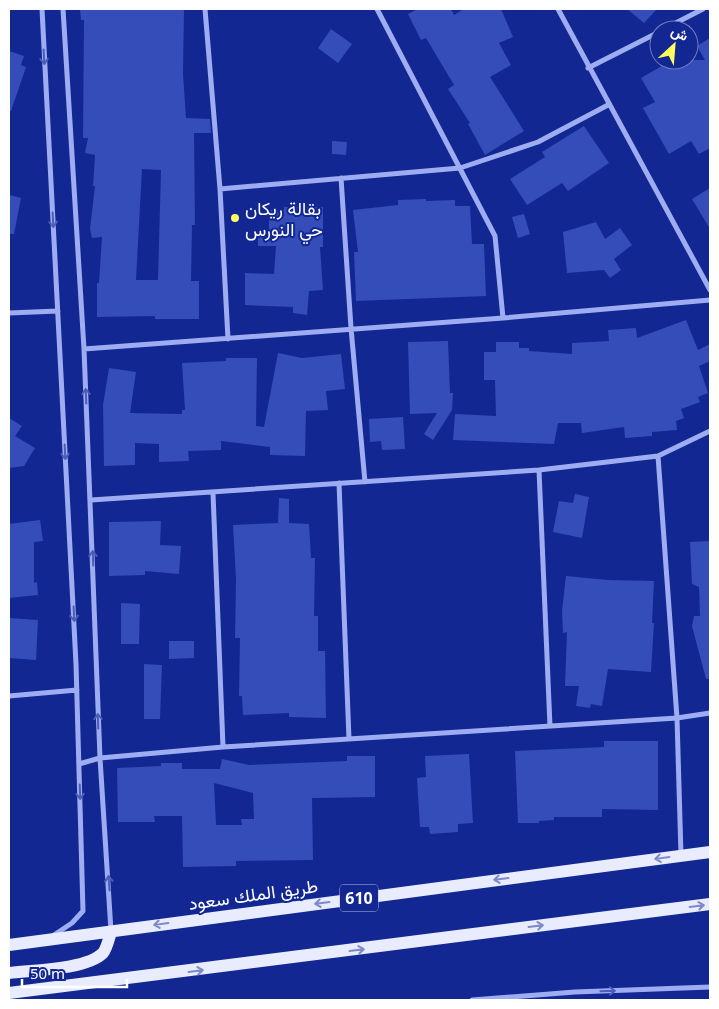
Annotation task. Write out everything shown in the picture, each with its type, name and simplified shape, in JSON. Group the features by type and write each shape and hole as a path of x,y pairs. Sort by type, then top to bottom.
{"main road":[{"name":"طريق الملك سعود","path":"9,944 45,941 710,852"},
{"path":"9,993 710,904"},
{"path":"9,973 66,966 96,959 105,951 112,932"}],"street":[{"path":"42,9 77,690 83,911 72,923 45,941"},
{"path":"63,9 84,349 100,758 112,932"},
{"path":"205,9 220,189 228,339"},
{"path":"377,9 494,236 503,318"},
{"path":"558,9 588,68 710,290"},
{"path":"682,20 703,9"},
{"path":"588,68 649,37"},
{"path":"220,189 460,168 538,142 608,104"},
{"path":"341,178 351,328 365,482"},
{"path":"84,349 503,318 710,300"},
{"path":"9,313 58,311"},
{"path":"91,500 539,470 658,456 710,431"},
{"path":"658,456 677,718 681,856"},
{"path":"539,470 550,726"},
{"path":"339,483 349,739"},
{"path":"213,493 223,747"},
{"path":"9,696 77,690"},
{"path":"79,764 100,758 223,747 677,718 710,713"},
{"path":"472,1000 575,992 710,987"}],"building":[{"path":"80,9 184,9 183,74 186,118 210,119 211,133 194,133 195,225 192,225 191,281 199,281 199,319 155,319 155,316 97,317 97,283 99,283 102,237 92,238 90,229 95,186 93,186 95,155 85,153 88,138 83,138 84,20 81,20","holes":["142,169 161,170 158,280 136,280"]},
{"path":"418,9 451,9 454,15 464,9 501,9 513,37 499,43 511,65 490,77 524,131 485,155 468,124 470,123 448,89 454,85 426,38 421,40 408,14"},
{"path":"627,9 657,9 644,23"},
{"path":"331,29 352,44 338,63 318,48"},
{"path":"710,38 710,148 699,154 691,141 669,154 643,108 655,102 641,78 655,70 699,70 699,60 705,60 699,50 699,45"},
{"path":"9,51 24,56 21,65 26,67 11,111 9,111"},
{"path":"584,126 609,163 568,191 562,183 527,205 510,179 545,157 542,152"},
{"path":"332,141 347,142 346,155 332,154"},
{"path":"710,188 710,229 692,199"},
{"path":"9,195 21,198 14,234 9,234"},
{"path":"426,199 426,201 455,200 455,206 470,206 472,244 484,244 486,296 356,301 354,252 358,252 353,210 398,205 398,200"},
{"path":"284,207 323,207 323,247 320,247 323,290 309,291 307,315 293,313 293,307 245,305 245,273 274,274 276,246 258,246 258,234 269,234 269,210 284,210"},
{"path":"524,214 530,234 518,238 512,217"},
{"path":"596,222 605,239 620,228 632,245 614,259 621,270 610,278 604,270 567,273 563,232"},
{"path":"686,320 698,350 710,344 710,361 699,366 708,393 698,397 700,402 681,409 684,418 676,421 677,430 652,432 652,436 625,438 624,427 582,433 581,423 558,423 554,444 453,440 455,414 496,416 495,380 484,380 484,352 496,352 496,342 519,342 519,348 529,348 529,351 572,354 572,343 609,341 608,330 636,328 637,338"},
{"path":"448,341 450,393 453,393 452,410 433,440 424,434 437,413 410,414 408,342"},
{"path":"278,353 302,358 341,354 345,389 326,391 328,410 306,411 305,456 270,455 270,447 221,441 221,450 188,451 189,461 159,462 159,444 135,443 135,465 104,466 103,405 109,368 136,372 130,413 182,414 182,410 185,410 182,363 226,361 226,358 257,358 256,426 264,427"},
{"path":"403,417 405,449 382,450 381,441 370,442 369,419"},
{"path":"9,418 22,426 15,436 35,448 24,466 9,468"},
{"path":"575,494 589,497 582,538 553,532 559,501 573,503"},
{"path":"279,498 289,499 289,523 309,524 311,558 315,558 314,616 318,616 318,651 325,651 326,718 289,717 289,713 243,715 242,696 239,696 240,638 235,638 236,579 233,525 278,523"},
{"path":"40,520 43,541 34,542 34,583 37,582 38,595 9,598 9,524"},
{"path":"161,521 160,545 181,546 179,574 145,571 145,575 109,576 109,522"},
{"path":"710,541 710,679 706,679 692,626 694,616 700,616 699,587 692,584 690,542"},
{"path":"566,576 608,580 654,581 651,672 608,669 602,706 591,704 590,708 576,706 579,686 565,686 567,632 563,633 562,611"},
{"path":"121,603 140,604 139,644 121,644"},
{"path":"9,618 38,620 36,660 9,658"},
{"path":"169,641 194,641 194,658 169,659"},
{"path":"144,664 162,665 160,719 144,719"},
{"path":"604,741 658,741 658,810 602,809 602,817 554,817 554,820 539,821 539,823 518,823 515,751 604,747"},
{"path":"469,754 473,823 458,824 458,832 430,834 429,827 420,827 417,778 426,777 425,756"},
{"path":"347,756 375,756 375,797 312,798 313,860 236,861 236,866 183,867 182,816 154,816 155,822 118,822 117,768 161,766 161,763 182,763 182,769 220,769 222,759 249,765 347,761","holes":["214,783 253,793 254,819 241,819 242,825 216,825"]}],"place":[{"name":"بقالة ريكان حي النورس","path":"235,218"}]}
